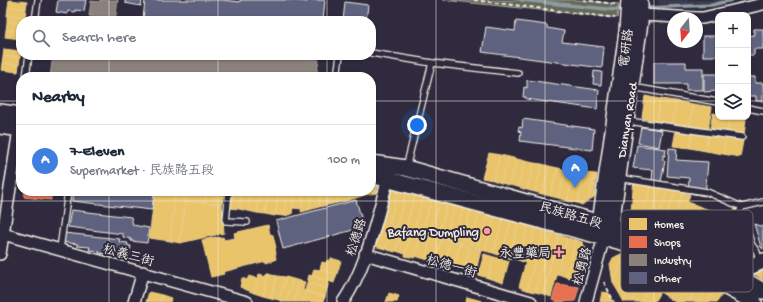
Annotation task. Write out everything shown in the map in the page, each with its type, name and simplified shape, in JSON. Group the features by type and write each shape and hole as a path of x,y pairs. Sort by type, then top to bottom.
{"main road":[{"name":"Dianyan Road","path":"605,228 617,178 631,87 635,18 633,1"},
{"name":"電研路","path":"605,228 620,84 635,18"},
{"path":"0,112 16,118"},
{"path":"0,126 16,121"},
{"name":"民族路五段","path":"376,165 397,174 605,228 621,230"},
{"name":"民族路五段","path":"376,175 397,174 605,228"},
{"name":"民族路五段","path":"753,288 763,291"},
{"path":"743,292 754,302"}],"street":[{"path":"703,18 763,4"},
{"path":"635,18 667,18"},
{"path":"0,254 16,147"},
{"name":"松德路","path":"343,302 352,288 397,174"},
{"name":"松勇路","path":"586,302 605,228"},
{"name":"松義三街","path":"3,234 247,302"},
{"name":"松德一街","path":"366,254 531,302"},
{"path":"134,302 143,272"}],"lane":[{"path":"36,16 38,0"},
{"path":"376,54 432,63 518,73"},
{"path":"27,72 28,60"},
{"path":"338,72 339,60"},
{"path":"397,174 432,63"},
{"path":"631,87 715,101"},
{"path":"751,109 763,111"},
{"path":"626,120 742,137"},
{"path":"617,178 707,192 742,207 763,202"},
{"path":"60,249 67,196"},
{"path":"228,196 226,221 247,222"},
{"path":"753,246 761,262"}],"path":[{"path":"474,0 635,18"},
{"path":"583,0 633,1"},
{"path":"595,264 614,302"}],"shaded area":[{"path":"658,0 725,0 698,6 659,4"}],"green space":[{"path":"443,0 580,0 619,4 617,18"}],"building: Homes":[{"path":"9,0 27,2 26,9 8,7"},
{"path":"8,7 26,9 25,16 7,15"},
{"path":"7,15 16,16 16,23 7,22"},
{"path":"7,22 16,23 16,31 6,30"},
{"path":"6,30 16,31 16,38 5,37"},
{"path":"4,49 16,50 16,58 3,56"},
{"path":"3,56 16,58 16,60 20,60 19,65 2,63"},
{"path":"2,63 19,65 18,72 1,70"},
{"path":"645,96 660,99 657,121 642,118"},
{"path":"660,99 676,101 673,123 657,121"},
{"path":"676,101 693,104 690,126 673,123"},
{"path":"693,104 712,107 708,129 690,126"},
{"path":"713,113 715,113 715,120 729,120 727,132 710,129"},
{"path":"729,120 746,120 744,135 727,132"},
{"path":"676,130 692,133 690,148 673,146"},
{"path":"692,133 708,135 706,151 690,148"},
{"path":"708,135 726,138 723,154 706,151"},
{"path":"726,138 743,141 740,157 723,154"},
{"path":"489,153 500,155 493,180 482,178"},
{"path":"500,155 509,157 501,183 493,180"},
{"path":"509,157 517,159 509,185 501,183"},
{"path":"517,159 525,161 518,187 509,185"},
{"path":"525,161 534,163 527,190 518,187"},
{"path":"534,163 542,164 535,192 527,190"},
{"path":"542,164 549,166 542,194 535,192"},
{"path":"549,166 558,168 550,196 542,194"},
{"path":"558,168 566,170 558,198 550,196"},
{"path":"566,170 575,171 567,201 558,198"},
{"path":"575,171 585,173 577,203 567,201"},
{"path":"585,173 595,174 588,201 582,205 577,203"},
{"path":"595,174 597,174 594,197 588,201"},
{"path":"634,179 653,183 643,210 631,210"},
{"path":"653,183 662,185 653,210 643,210"},
{"path":"392,185 399,188 389,223 382,220"},
{"path":"662,185 669,187 660,210 653,210"},
{"path":"669,187 676,189 668,210 660,210"},
{"path":"399,188 407,190 397,225 389,223"},
{"path":"676,189 683,192 676,210 668,210"},
{"path":"407,190 416,192 406,227 397,225"},
{"path":"416,192 424,195 414,230 406,227"},
{"path":"683,192 690,195 684,210 676,210"},
{"path":"424,195 432,197 422,232 414,230"},
{"path":"154,196 175,196 170,241 149,238"},
{"path":"175,196 184,196 184,201 186,201 180,243 170,241"},
{"path":"184,196 206,196 205,203 184,201"},
{"path":"206,196 215,196 214,204 205,203"},
{"path":"215,196 223,196 222,205 214,204"},
{"path":"231,196 241,196 239,209 230,208"},
{"path":"241,196 250,196 248,211 239,209"},
{"path":"250,196 259,196 257,213 248,211"},
{"path":"259,196 268,196 265,214 257,213"},
{"path":"268,196 278,196 275,216 265,214"},
{"path":"277,196 286,196 284,216 275,215"},
{"path":"286,196 294,196 292,214 284,216"},
{"path":"294,196 303,196 302,209 293,208"},
{"path":"303,196 311,196 309,210 301,212"},
{"path":"311,196 320,196 319,207 309,210"},
{"path":"320,196 329,196 328,205 319,207"},
{"path":"329,196 338,196 337,203 328,205"},
{"path":"338,196 349,196 349,200 337,203"},
{"path":"349,196 362,196 349,200"},
{"path":"432,197 440,200 430,234 422,232"},
{"path":"440,200 448,202 438,237 430,234"},
{"path":"186,201 222,205 224,233 180,243"},
{"path":"448,202 455,204 445,239 438,237"},
{"path":"688,202 701,207 700,210 685,210"},
{"path":"455,204 463,207 454,241 445,239"},
{"path":"463,207 471,209 461,244 454,241"},
{"path":"701,207 710,210 700,210"},
{"path":"471,209 480,212 470,246 461,244"},
{"path":"480,212 488,214 477,248 470,246"},
{"path":"488,214 495,216 485,251 477,248"},
{"path":"495,216 503,219 493,253 485,251"},
{"path":"503,219 511,221 501,256 493,253"},
{"path":"382,221 393,225 385,249 374,246"},
{"path":"511,221 519,223 509,258 501,256"},
{"path":"519,223 528,226 518,260 509,258"},
{"path":"268,225 270,234 273,235 276,248 275,260 223,272 224,274 211,277 202,240 216,237 223,237 224,240 235,238 234,233"},
{"path":"393,225 403,227 395,252 385,249"},
{"path":"528,226 535,228 526,263 518,260"},
{"path":"403,227 412,230 405,254 396,251"},
{"path":"535,228 544,231 527,290 519,287"},
{"path":"412,230 422,233 415,258 405,256"},
{"path":"544,231 552,233 535,292 527,290"},
{"path":"422,233 432,236 425,259 415,256"},
{"path":"552,233 559,235 543,294 535,292"},
{"path":"559,235 567,238 551,297 543,294"},
{"path":"432,236 442,239 435,262 425,259"},
{"path":"567,238 576,240 566,277 558,274"},
{"path":"442,239 451,241 444,265 435,262"},
{"path":"576,240 582,242 583,244 574,279 566,277"},
{"path":"451,241 460,244 454,267 444,265"},
{"path":"460,244 470,247 463,269 454,266"},
{"path":"583,244 587,250 579,280 574,279"},
{"path":"470,247 481,250 476,271 464,268"},
{"path":"753,248 756,257 753,258"},
{"path":"484,254 494,257 488,278 478,275"},
{"path":"621,254 621,265 613,283 610,264 613,258"},
{"path":"494,257 509,261 503,283 488,278"},
{"path":"331,258 341,261 337,274 320,269 322,262 326,263 327,260 330,261"},
{"path":"621,265 621,288 619,293 613,283"},
{"path":"314,269 320,269 337,274 334,283 312,276"},
{"path":"763,269 763,280 753,273"},
{"path":"267,273 270,273 263,296 254,293 259,274 266,276"},
{"path":"270,273 277,276 271,298 263,296"},
{"path":"309,275 329,281 327,289 307,283"},
{"path":"249,276 258,279 254,293 240,287 242,278 247,280"},
{"path":"277,276 286,277 279,300 271,298"},
{"path":"286,277 293,279 286,302 284,302 279,300"},
{"path":"293,279 300,281 294,302 286,302"},
{"path":"300,281 305,282 303,290 306,291 303,302 294,302"},
{"path":"307,283 327,289 325,297 305,291"},
{"path":"621,288 621,292 628,292 624,302 619,293"},
{"path":"306,291 325,297 323,302 303,302"},
{"path":"149,292 162,295 160,302 146,302"},
{"path":"602,292 609,293 613,302 600,302"},
{"path":"628,292 636,292 632,302 624,302"},
{"path":"636,292 646,292 642,302 632,302"},
{"path":"646,292 660,292 654,302 642,302"},
{"path":"660,292 673,292 669,298"},
{"path":"673,292 682,292 676,302 669,298"},
{"path":"682,292 694,292 688,302 676,302"},
{"path":"694,292 705,292 698,302 688,302"},
{"path":"705,292 714,292 707,302 698,302"},
{"path":"714,292 718,292 722,295 717,302 707,302"},
{"path":"389,293 399,296 397,302 386,302"},
{"path":"162,295 171,298 170,302 160,302"},
{"path":"467,297 482,301 482,302 466,302"}],"building: Shops":[{"path":"51,196 51,200 24,197"},
{"path":"557,284 579,287 575,301 559,302 552,300"}],"building: Industry":[{"path":"100,0 118,0 116,16 89,16 91,1 99,2"},
{"path":"52,60 319,60 317,72 51,72"}],"building: Other":[{"path":"58,0 86,0 84,11 68,11 67,14 56,12"},
{"path":"125,0 142,0 141,6 125,3"},
{"path":"145,0 222,0 240,2 240,0 290,0 307,2 307,0 325,0 323,16 143,16"},
{"path":"345,2 368,5 367,16 344,16"},
{"path":"516,21 547,25 547,28 564,31 562,42 604,47 602,68 482,52 486,27 515,31"},
{"path":"754,29 763,29 763,49 754,49 754,55 751,55 751,36 754,35"},
{"path":"703,36 715,36 715,56 703,56"},
{"path":"654,62 686,62 686,68 703,68 703,90 686,90 686,84 654,84"},
{"path":"594,71 602,72 601,85 593,84"},
{"path":"704,74 715,74 715,91 704,92"},
{"path":"751,77 755,77 755,83 763,83 763,101 756,101 756,96 751,96"},
{"path":"527,80 599,90 597,109 526,99 526,97 523,97 524,87 527,88"},
{"path":"523,119 594,129 592,150 520,141 521,132 518,131 519,127 522,128"},
{"path":"641,127 662,130 659,147 638,143"},
{"path":"637,145 666,149 665,156 663,155 663,160 665,161 661,182 652,180 653,170 633,168"},
{"path":"669,148 677,149 676,160 708,162 705,196 688,193 689,178 667,176"},
{"path":"72,196 154,196 152,210 72,201"},
{"path":"356,200 364,227 283,249 276,221"},
{"path":"71,210 131,217 133,225 149,228 147,243 131,241 131,239 123,237 123,234 68,227"},
{"path":"754,224 763,227 763,249 761,247"},
{"path":"64,233 120,239 119,242 128,243 127,245 131,246 129,257 99,253 99,251 89,250 90,247 77,246 78,244 62,242"}],"waterway":[{"path":"521,0 616,10 626,9"},
{"path":"644,8 712,5 732,0"}],"place":[{"name":"7-Eleven","path":"575,188"},
{"name":"Bafang Dumpling","path":"487,231"},
{"name":"永豐藥局","path":"559,252"}]}
